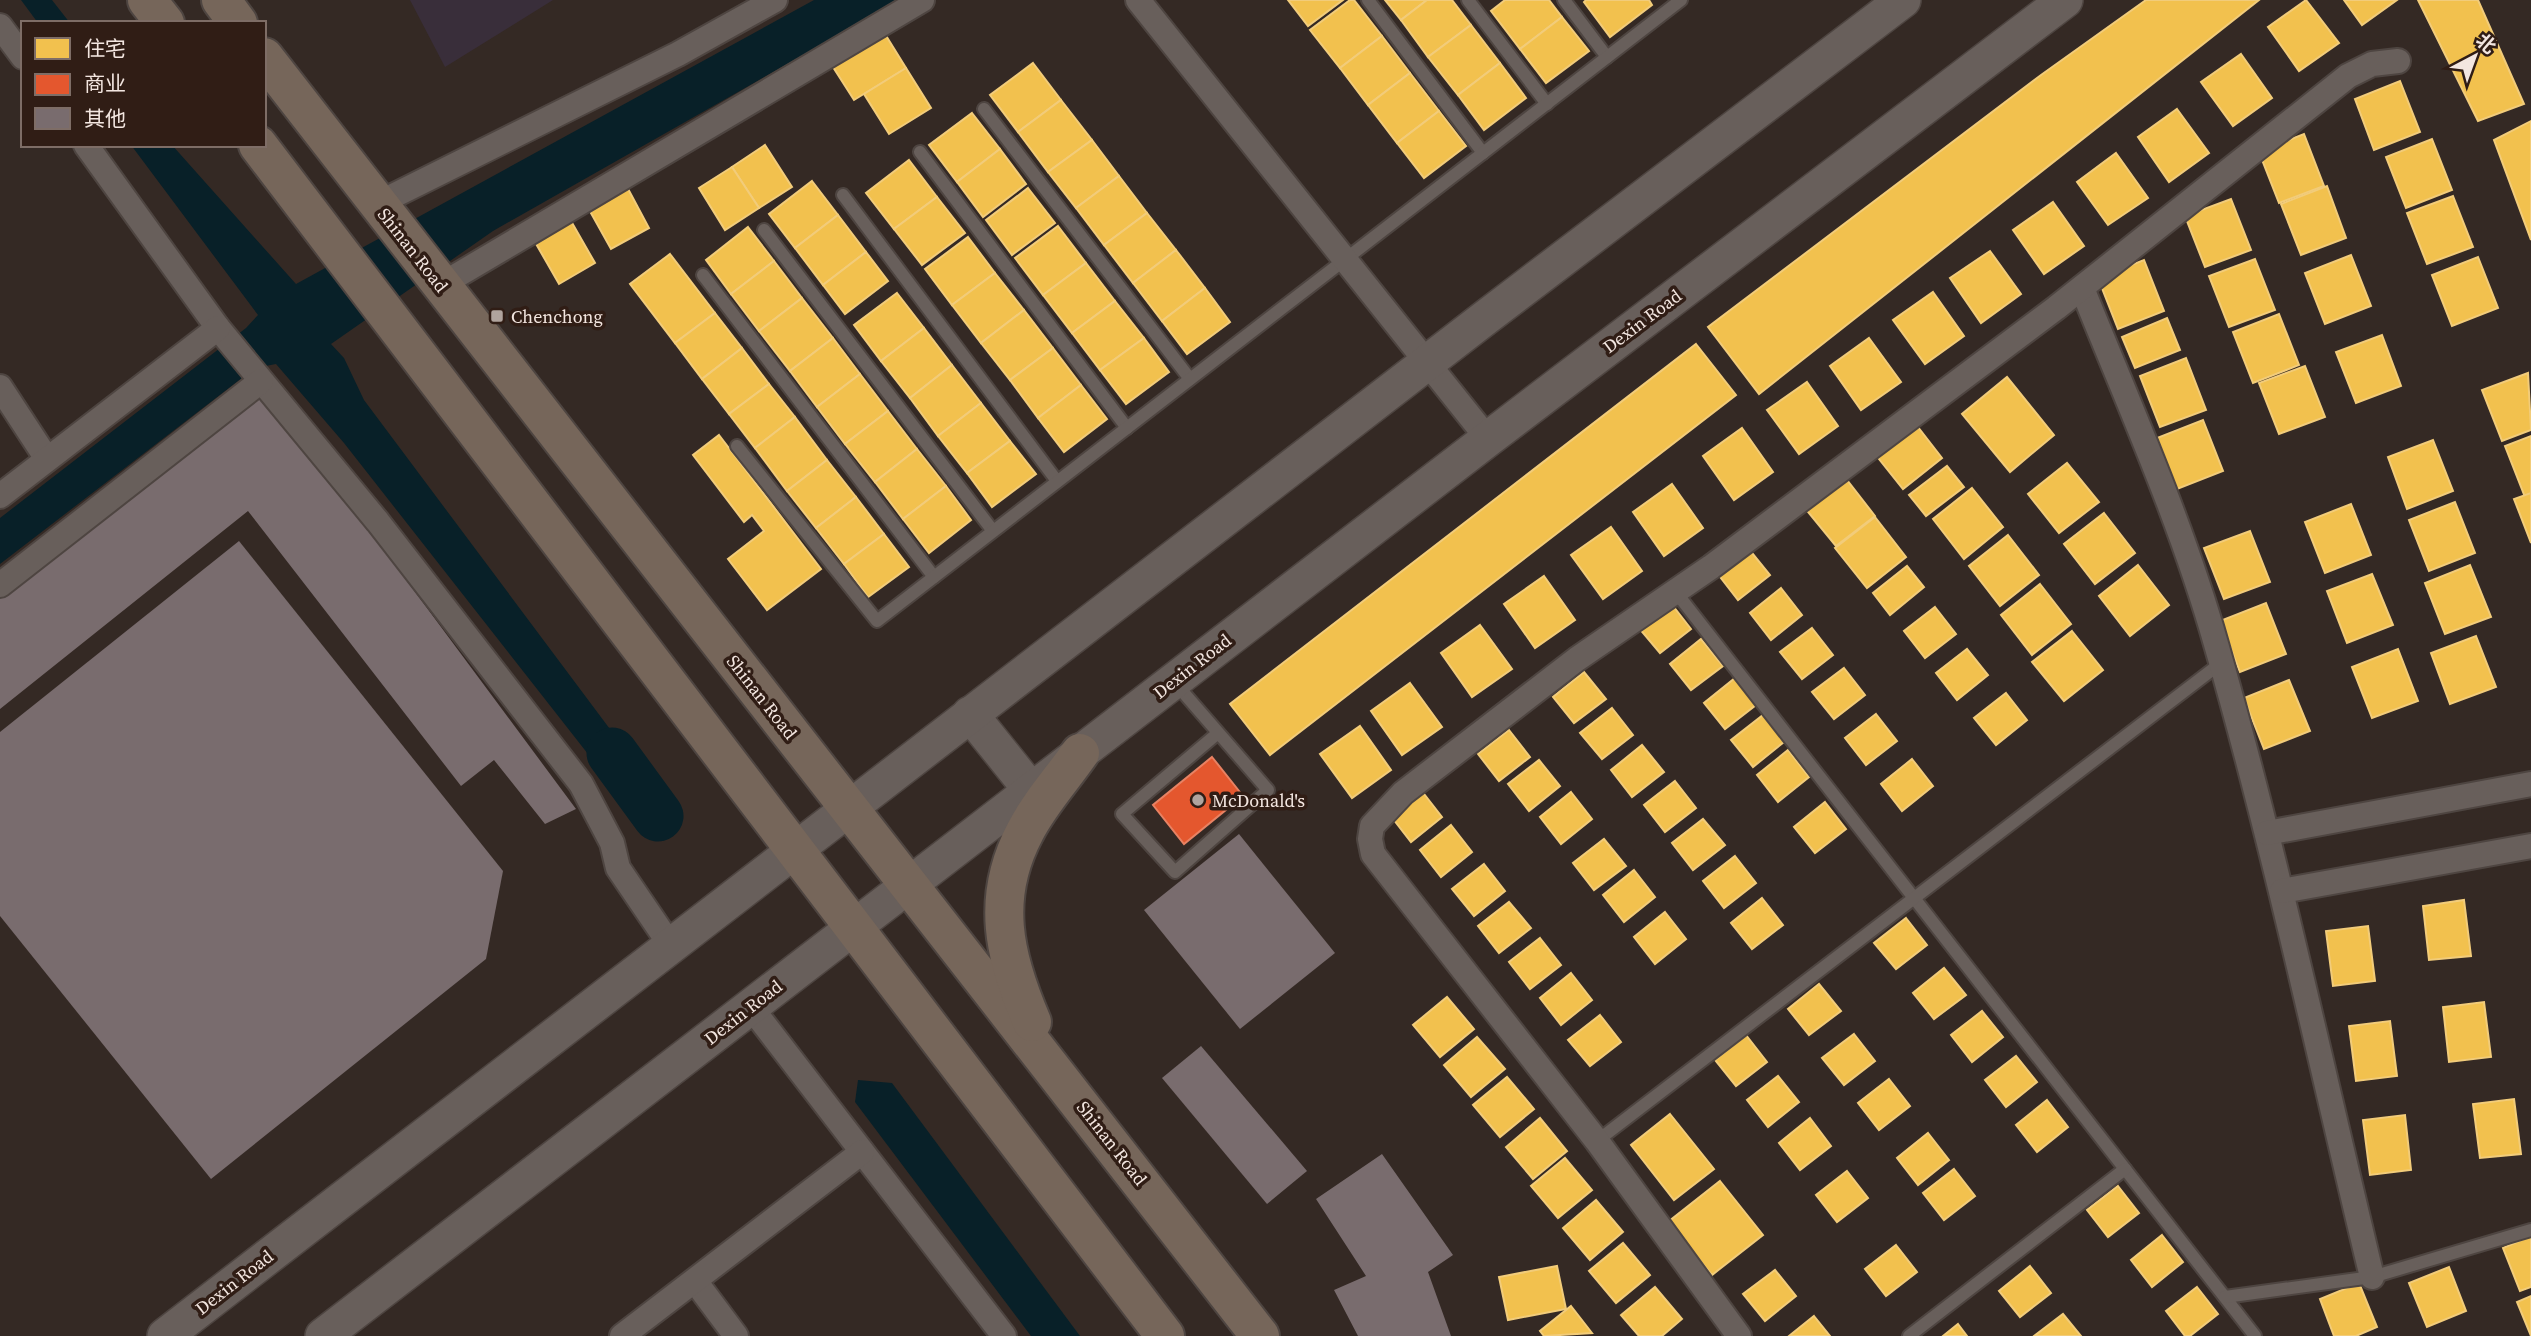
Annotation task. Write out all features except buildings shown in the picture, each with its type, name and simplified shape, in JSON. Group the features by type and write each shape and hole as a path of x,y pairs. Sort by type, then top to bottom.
{"highway":[{"path":"147,0 163,21"},
{"path":"221,0 237,21"},
{"name":"Shinan Road","path":"266,60 1260,1336"},
{"path":"260,147 1165,1336"},
{"path":"1053,1068 1013,978 1003,911 1004,890 1025,832 1080,753"}],"main road":[{"name":"Dexin Road","path":"165,1336 794,849 1903,0"},
{"name":"Dexin Road","path":"323,1336 1488,439 2065,0"},
{"path":"970,714 1031,790"}],"street":[{"path":"381,209 678,54 775,0"},
{"path":"438,283 922,0"},
{"path":"1138,0 1488,439"},
{"path":"0,26 21,54"},
{"path":"1739,1336 1597,1141 1373,854 1370,839 1372,825 1403,793 1577,659 1675,591 2081,288 2348,76 2372,64 2399,61"},
{"path":"87,147 223,333 377,522 581,784 612,843 618,868 671,946"},
{"path":"2081,288 2144,441 2221,663 2282,891 2372,1277"},
{"path":"0,496 47,459 223,333"},
{"path":"0,584 258,377"},
{"path":"0,387 47,459"},
{"path":"2267,833 2531,784"},
{"path":"2282,891 2531,846"},
{"path":"750,1006 1004,1336"},
{"path":"622,1336 862,1152"},
{"path":"695,1280 736,1336"}],"lane":[{"path":"1368,0 1483,153"},
{"path":"1468,0 1547,104"},
{"path":"1564,0 1607,57"},
{"path":"1659,0 1667,11"},
{"path":"737,446 877,621 1681,0"},
{"path":"984,109 1190,379"},
{"path":"920,152 1127,428"},
{"path":"843,195 1057,481"},
{"path":"764,230 993,531"},
{"path":"703,275 934,577"},
{"path":"1675,591 2255,1336"},
{"path":"1597,1141 2221,663"},
{"path":"1173,681 1268,790 1175,872 1122,814 1218,733"},
{"path":"1909,1336 2125,1170"},
{"path":"2225,1297 2372,1277 2531,1230"}],"shaded area":[{"path":"410,0 553,0 445,67"}],"water":[{"path":"21,0 52,0 68,21 37,21"},
{"path":"814,0 900,0 493,231 331,344 344,358 364,400 651,784 654,809 628,805 344,443 276,364 255,368 0,564 0,518 246,328 258,315 132,147 174,147 296,284"},
{"path":"858,1080 892,1083 1080,1336 1031,1336 855,1102"}],"waterway":[{"path":"612,753 658,816"}],"place":[{"name":"Chenchong","path":"497,316"},
{"name":"McDonald's","path":"1198,800"}]}
